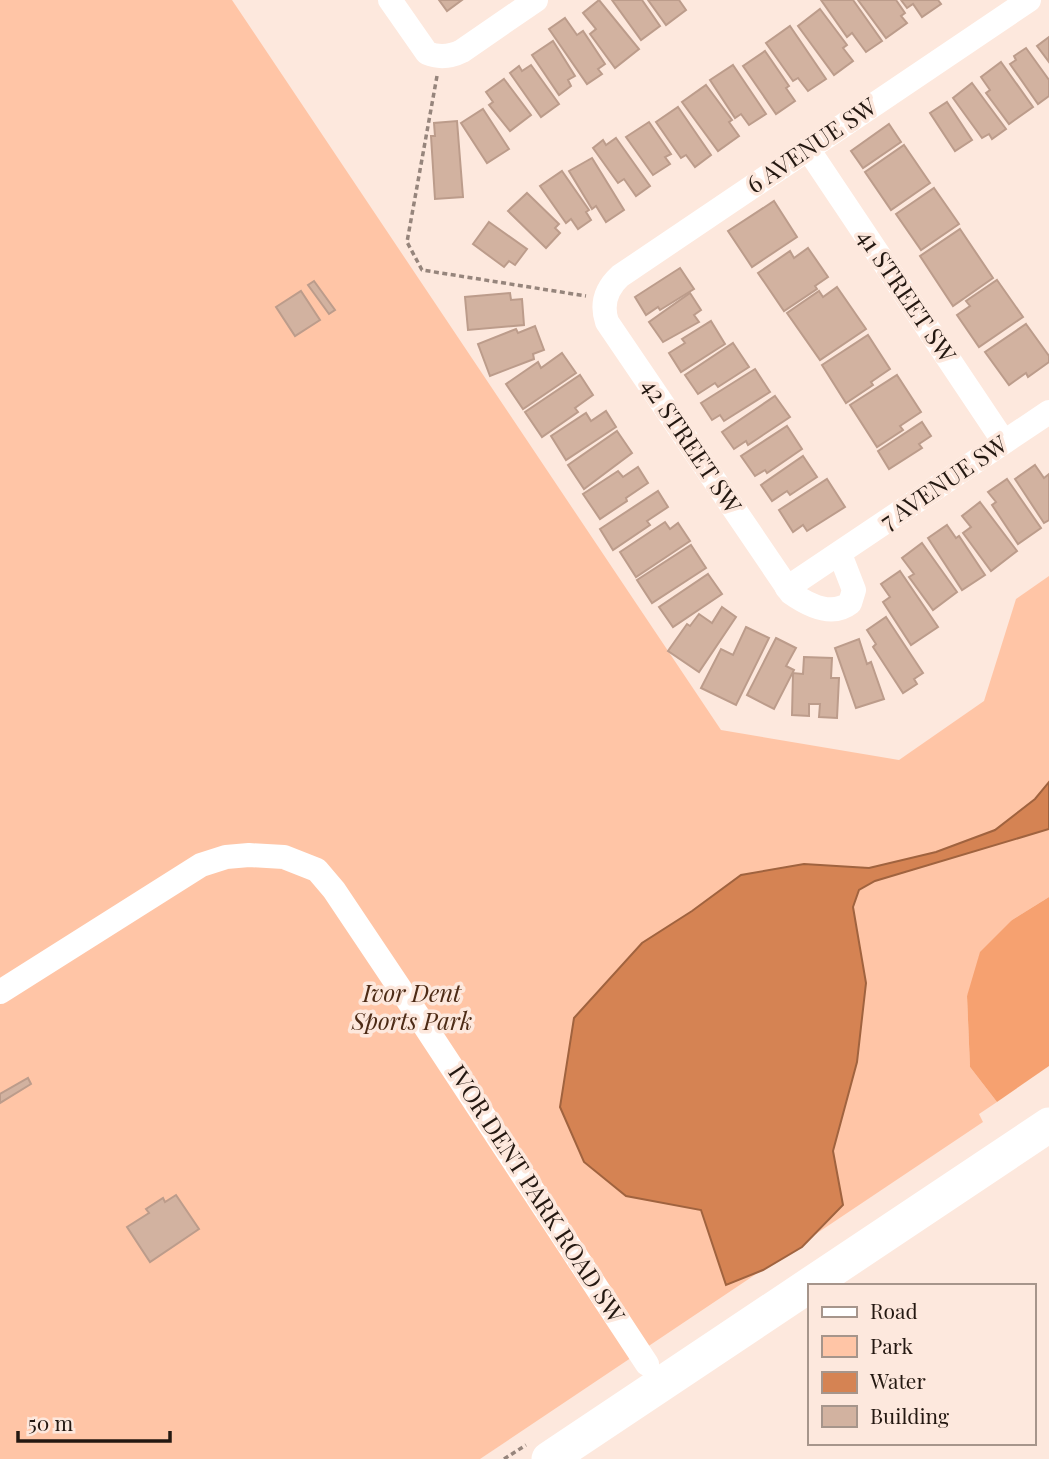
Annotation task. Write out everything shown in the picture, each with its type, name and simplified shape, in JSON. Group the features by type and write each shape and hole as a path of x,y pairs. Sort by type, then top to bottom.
{"main road":[{"path":"811,1284 1049,1125"},
{"path":"549,1459 808,1286"}],"street":[{"path":"390,0 427,53 440,57 462,51 537,0"},
{"name":"6 AVENUE SW","path":"604,300 608,290 620,276 1029,0"},
{"name":"41 STREET SW","path":"808,149 1004,442"},
{"name":"42 STREET SW","path":"604,300 607,322 787,588"},
{"name":"7 AVENUE SW","path":"787,588 1049,412"},
{"path":"787,588 797,597 821,608 832,611 844,608 850,603 854,590 840,554"},
{"name":"IVOR DENT PARK ROAD SW","path":"0,992 201,865 226,857 249,855 284,858 317,870 334,890 647,1364"}],"path":[{"path":"440,57 407,242 422,270 569,292 604,300"}],"green space":[{"name":"Ivor Dent Sports Park","path":"0,0 232,0 721,730 899,760 984,701 1016,599 1049,576 1049,897 1012,920 967,996 970,1067 997,1102 979,1114 983,1122 480,1459 0,1459"}],"shaded area":[{"path":"1049,897 1049,1066 997,1102 970,1067 967,996 980,952 1012,920"}],"water":[{"path":"1049,782 1049,829 875,881 859,890 853,907 866,983 857,1062 833,1151 843,1205 802,1247 763,1270 726,1285 701,1210 626,1196 584,1162 560,1107 574,1018 642,943 741,875 804,864 869,868 936,852 995,830 1035,799"}],"building":[{"path":"439,0 462,0 447,11"},
{"path":"599,0 639,49 615,68 590,34 596,29 583,13"},
{"path":"612,0 642,0 660,26 641,40"},
{"path":"648,0 679,0 686,10 666,25"},
{"path":"821,0 853,0 882,41 866,52 852,33 847,37"},
{"path":"858,0 896,0 905,13 901,16 907,23 886,38"},
{"path":"901,0 938,0 941,4 922,17 913,4 907,8"},
{"path":"820,9 847,45 843,48 853,61 834,75 798,26"},
{"path":"565,18 577,35 583,31 605,64 598,69 602,74 587,84 549,29"},
{"path":"790,26 826,79 808,91 798,78 793,81 766,43"},
{"path":"1049,37 1049,62 1037,46"},
{"path":"553,41 575,76 568,80 571,86 559,95 532,55"},
{"path":"1026,48 1049,80 1049,96 1038,104 1010,64 1016,60 1014,56"},
{"path":"765,51 789,86 786,88 795,101 776,114 743,66"},
{"path":"1001,62 1033,107 1009,124 986,93 990,90 981,77"},
{"path":"531,65 559,104 541,117 510,73 519,66 522,71"},
{"path":"733,65 766,114 749,125 741,114 735,118 710,80"},
{"path":"504,79 531,115 510,131 489,105 493,102 486,92"},
{"path":"972,83 1006,129 992,139 989,134 982,138 953,98"},
{"path":"706,85 732,120 729,122 739,136 718,151 682,102"},
{"path":"947,102 972,140 955,151 930,113"},
{"path":"678,107 711,155 695,167 686,155 681,158 656,122"},
{"path":"483,109 509,149 487,163 461,123"},
{"path":"457,121 463,197 435,199 431,136 435,136 434,123"},
{"path":"649,122 671,154 665,157 670,164 653,175 626,137"},
{"path":"889,124 901,142 863,168 851,151"},
{"path":"616,138 650,186 636,196 624,179 618,183 593,148 603,140 606,145"},
{"path":"904,145 930,183 891,210 865,172"},
{"path":"592,158 624,210 606,222 596,206 592,209 569,171"},
{"path":"562,171 589,210 586,212 591,220 578,229 571,219 566,223 540,186"},
{"path":"934,188 959,224 921,250 896,214"},
{"path":"527,193 559,224 555,228 560,233 546,248 508,211"},
{"path":"774,201 797,237 752,267 728,231"},
{"path":"489,222 527,249 515,265 509,261 504,267 473,244"},
{"path":"960,229 993,278 953,306 920,256"},
{"path":"808,248 828,277 815,286 817,289 784,311 758,273 790,251 794,258"},
{"path":"680,268 694,289 660,310 658,307 646,315 635,297"},
{"path":"997,280 1023,317 979,347 957,315 970,306 966,301"},
{"path":"314,281 335,310 329,314 308,285"},
{"path":"837,287 866,329 820,360 787,313 819,291 823,297"},
{"path":"301,291 320,320 295,336 276,307"},
{"path":"510,293 511,300 522,299 524,325 468,330 465,297"},
{"path":"690,293 701,310 694,315 699,322 663,342 649,322"},
{"path":"711,321 725,344 681,372 669,353 685,343 682,339"},
{"path":"1026,324 1049,356 1049,362 1028,377 1026,373 1009,385 985,352"},
{"path":"535,326 544,350 533,354 534,359 490,376 478,344 516,329 518,333"},
{"path":"868,335 890,369 871,382 873,385 846,403 822,365"},
{"path":"733,343 749,367 718,387 715,383 698,394 685,375"},
{"path":"562,353 576,373 523,409 506,384 538,362 541,368"},
{"path":"755,369 770,392 724,421 720,415 712,420 701,403"},
{"path":"580,375 593,395 575,408 578,412 542,437 525,412"},
{"path":"897,375 921,412 900,426 903,430 877,447 850,405"},
{"path":"775,396 790,417 748,445 746,441 734,449 722,432"},
{"path":"606,411 616,427 566,460 551,436 586,413 591,421"},
{"path":"922,422 931,436 919,444 922,448 889,469 878,451"},
{"path":"787,426 802,449 767,473 765,470 755,476 741,456"},
{"path":"617,431 632,453 584,489 568,465"},
{"path":"803,456 817,477 790,495 787,491 772,501 761,485"},
{"path":"1035,465 1044,478 1049,474 1049,520 1044,523 1015,479"},
{"path":"638,467 648,483 600,519 583,494 618,471 623,477"},
{"path":"827,479 845,507 807,531 803,525 793,532 779,510"},
{"path":"1007,479 1041,528 1018,544 992,505 996,502 988,492"},
{"path":"658,491 668,507 647,521 650,525 613,550 600,529"},
{"path":"980,502 1017,551 991,571 963,533 971,527 962,516"},
{"path":"665,522 670,529 678,523 690,541 636,577 620,552"},
{"path":"947,525 956,538 959,536 985,575 962,590 928,538"},
{"path":"922,543 957,592 933,610 909,577 914,574 902,558"},
{"path":"691,545 706,568 652,603 637,580"},
{"path":"900,571 938,627 911,645 883,602 890,597 881,584"},
{"path":"708,574 722,594 673,627 659,607"},
{"path":"722,607 736,617 699,672 668,651 687,624 690,626 699,614 712,623"},
{"path":"886,617 923,673 914,679 917,684 903,693 873,647 876,644 867,630"},
{"path":"746,627 769,638 736,705 701,688 721,649 733,655"},
{"path":"776,638 796,648 786,666 794,670 774,709 747,695"},
{"path":"859,639 867,664 871,662 884,699 856,708 835,648"},
{"path":"804,657 832,658 831,678 839,678 837,718 819,717 820,704 809,704 809,716 792,715 793,673 803,674"},
{"path":"28,1078 31,1084 0,1103 0,1094"},
{"path":"176,1195 199,1229 150,1262 127,1227 149,1213 146,1209 163,1198 165,1202"}]}
